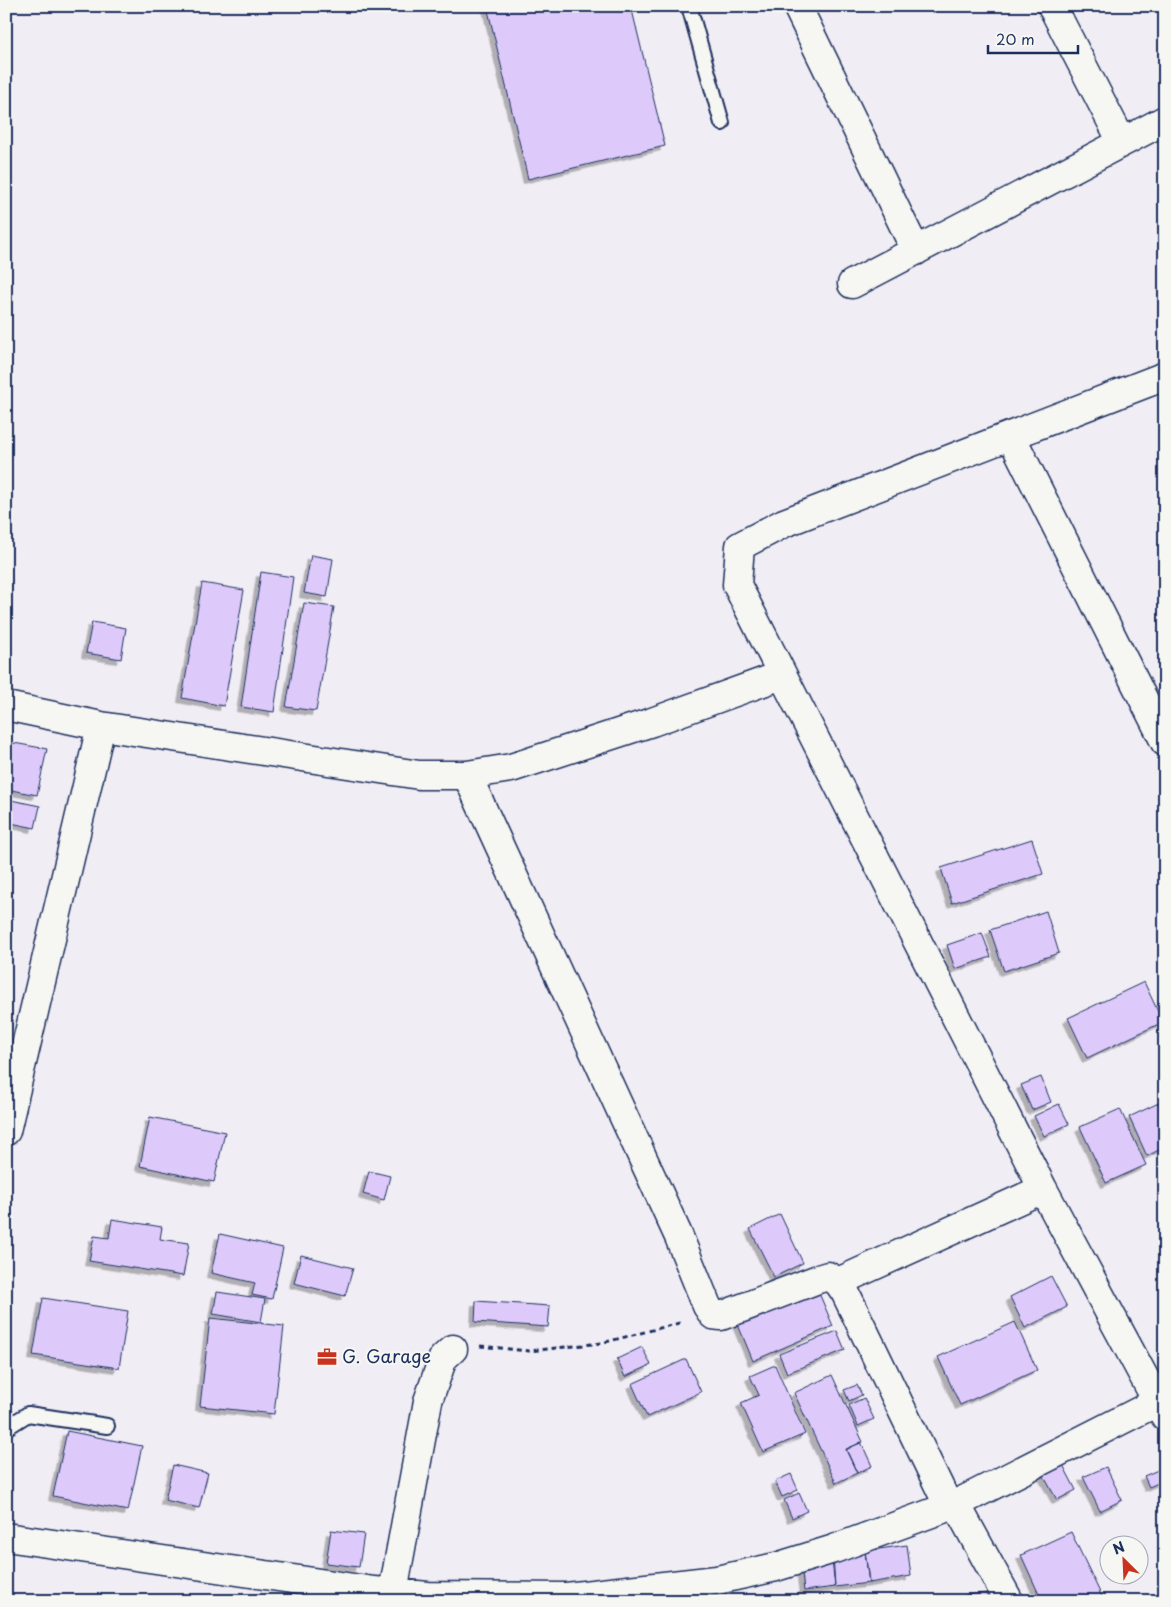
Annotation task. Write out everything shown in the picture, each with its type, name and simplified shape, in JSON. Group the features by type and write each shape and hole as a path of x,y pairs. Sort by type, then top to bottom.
{"street":[{"path":"797,6 916,251"},
{"path":"1052,6 1122,142"},
{"path":"852,284 1165,120"},
{"path":"6,1537 380,1595 429,1598 566,1597 717,1580 785,1565 953,1505 1162,1405 1043,1189 737,585 740,546 784,523 1165,376"},
{"path":"1011,436 1165,742"},
{"path":"6,706 101,726 419,775 467,775 511,768 652,722 782,675"},
{"path":"6,1132 101,726"},
{"path":"467,775 679,1238 707,1306 713,1315 721,1316 828,1276 838,1282 845,1292 953,1505 1009,1601"},
{"path":"838,1282 1043,1189"},
{"path":"380,1595 428,1401 443,1358 453,1349"}],"lane":[{"path":"688,6 722,123"},
{"path":"6,1428 28,1414 107,1426"}],"path":[{"path":"453,1349 483,1346 529,1351 602,1343 659,1327 713,1315"}],"building":[{"path":"487,6 631,6 665,146 528,179"},
{"path":"311,555 333,559 327,597 304,593"},
{"path":"261,572 293,577 274,712 241,707"},
{"path":"202,583 244,590 224,706 182,698"},
{"path":"304,603 334,607 316,711 286,707"},
{"path":"92,622 126,628 121,659 86,653"},
{"path":"8,742 47,749 37,795 6,789 6,753"},
{"path":"6,799 40,806 35,828 6,822"},
{"path":"1032,839 1043,874 952,903 941,868"},
{"path":"1046,911 1059,953 1004,971 990,930"},
{"path":"982,933 991,957 955,969 947,945"},
{"path":"1144,982 1163,1022 1087,1058 1068,1018"},
{"path":"1041,1077 1051,1102 1032,1110 1021,1085"},
{"path":"1165,1100 1165,1147 1147,1156 1129,1117"},
{"path":"1059,1104 1069,1124 1044,1136 1034,1116"},
{"path":"1120,1109 1146,1165 1106,1183 1080,1127"},
{"path":"150,1117 225,1132 214,1182 140,1166"},
{"path":"369,1171 390,1176 384,1200 363,1194"},
{"path":"780,1214 803,1263 774,1277 750,1229"},
{"path":"112,1219 162,1227 160,1239 189,1243 183,1276 89,1261 94,1236 109,1238"},
{"path":"220,1234 283,1248 272,1299 252,1295 255,1283 211,1273"},
{"path":"301,1255 353,1268 345,1296 294,1283"},
{"path":"1051,1276 1067,1307 1025,1328 1010,1297"},
{"path":"816,1286 833,1326 753,1361 736,1320"},
{"path":"217,1292 265,1299 261,1322 213,1314"},
{"path":"43,1298 128,1311 119,1368 33,1355"},
{"path":"476,1301 550,1306 548,1327 475,1322"},
{"path":"210,1318 284,1326 274,1414 200,1406"},
{"path":"1015,1322 1037,1370 960,1405 938,1357"},
{"path":"837,1331 845,1350 787,1373 779,1354"},
{"path":"642,1347 651,1365 625,1377 617,1359"},
{"path":"686,1359 701,1392 647,1417 632,1384"},
{"path":"775,1365 805,1434 763,1452 741,1403 759,1395 750,1376"},
{"path":"832,1375 863,1442 846,1449 857,1473 836,1483 794,1393"},
{"path":"857,1385 862,1395 849,1401 844,1390"},
{"path":"864,1398 874,1419 858,1426 849,1405"},
{"path":"67,1431 142,1446 128,1511 53,1496"},
{"path":"861,1442 872,1466 857,1473 846,1450"},
{"path":"1062,1463 1076,1490 1057,1500 1042,1473"},
{"path":"173,1465 208,1473 199,1508 165,1500"},
{"path":"1106,1467 1122,1500 1100,1511 1083,1477"},
{"path":"1165,1467 1165,1480 1149,1487 1144,1476"},
{"path":"791,1474 798,1490 782,1497 775,1481"},
{"path":"799,1493 807,1511 792,1518 784,1500"},
{"path":"331,1530 364,1534 359,1567 326,1563"},
{"path":"1071,1532 1104,1601 1042,1601 1021,1555"},
{"path":"907,1545 911,1576 869,1583 865,1551"},
{"path":"865,1551 869,1583 835,1587 833,1554"},
{"path":"832,1560 835,1587 804,1591 801,1564"},
{"path":"987,1593 987,1601 965,1601 965,1595"}],"place":[{"name":"G. Garage","path":"327,1357"}]}
